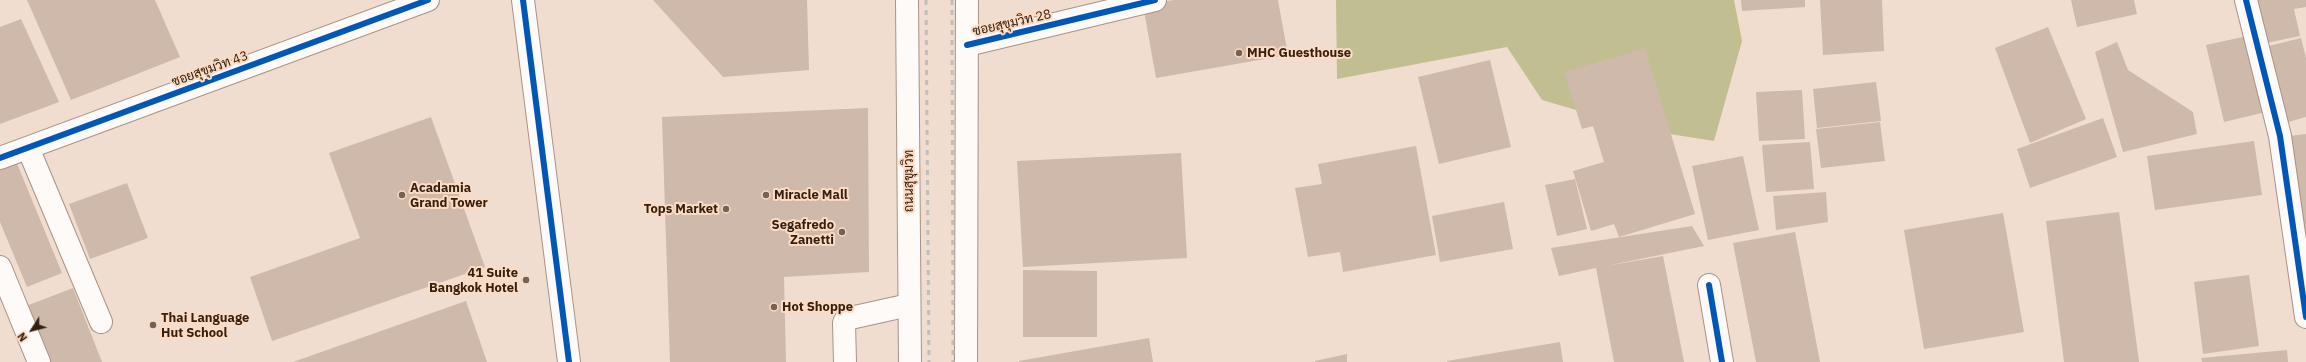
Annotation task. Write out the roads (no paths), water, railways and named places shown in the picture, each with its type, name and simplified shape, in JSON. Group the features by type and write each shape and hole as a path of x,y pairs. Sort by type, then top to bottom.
{"street":[{"name":"ซอยสุขุมวิท 43","path":"0,158 428,0"},
{"path":"523,0 569,362"},
{"name":"ถนนสุขุมวิท","path":"907,0 910,362"},
{"path":"966,362 967,0"},
{"name":"ซอยสุขุมวิท 28","path":"967,45 1121,4 1155,0"},
{"path":"2246,0 2280,136 2306,318"},
{"path":"28,148 101,322"},
{"path":"0,267 39,362"},
{"path":"1709,285 1722,362"},
{"path":"845,362 844,323 846,319 909,305"}],"railway":[{"path":"926,0 929,362"},
{"path":"952,0 953,362"}],"place":[{"name":"MHC Guesthouse","path":"1239,53"},
{"name":"Acadamia Grand Tower","path":"402,195"},
{"name":"Miracle Mall","path":"766,195"},
{"name":"Tops Market","path":"726,209"},
{"name":"Segafredo Zanetti","path":"842,232"},
{"name":"41 Suite Bangkok Hotel","path":"526,280"},
{"name":"Hot Shoppe","path":"774,307"},
{"name":"Thai Language Hut School","path":"153,325"}]}
